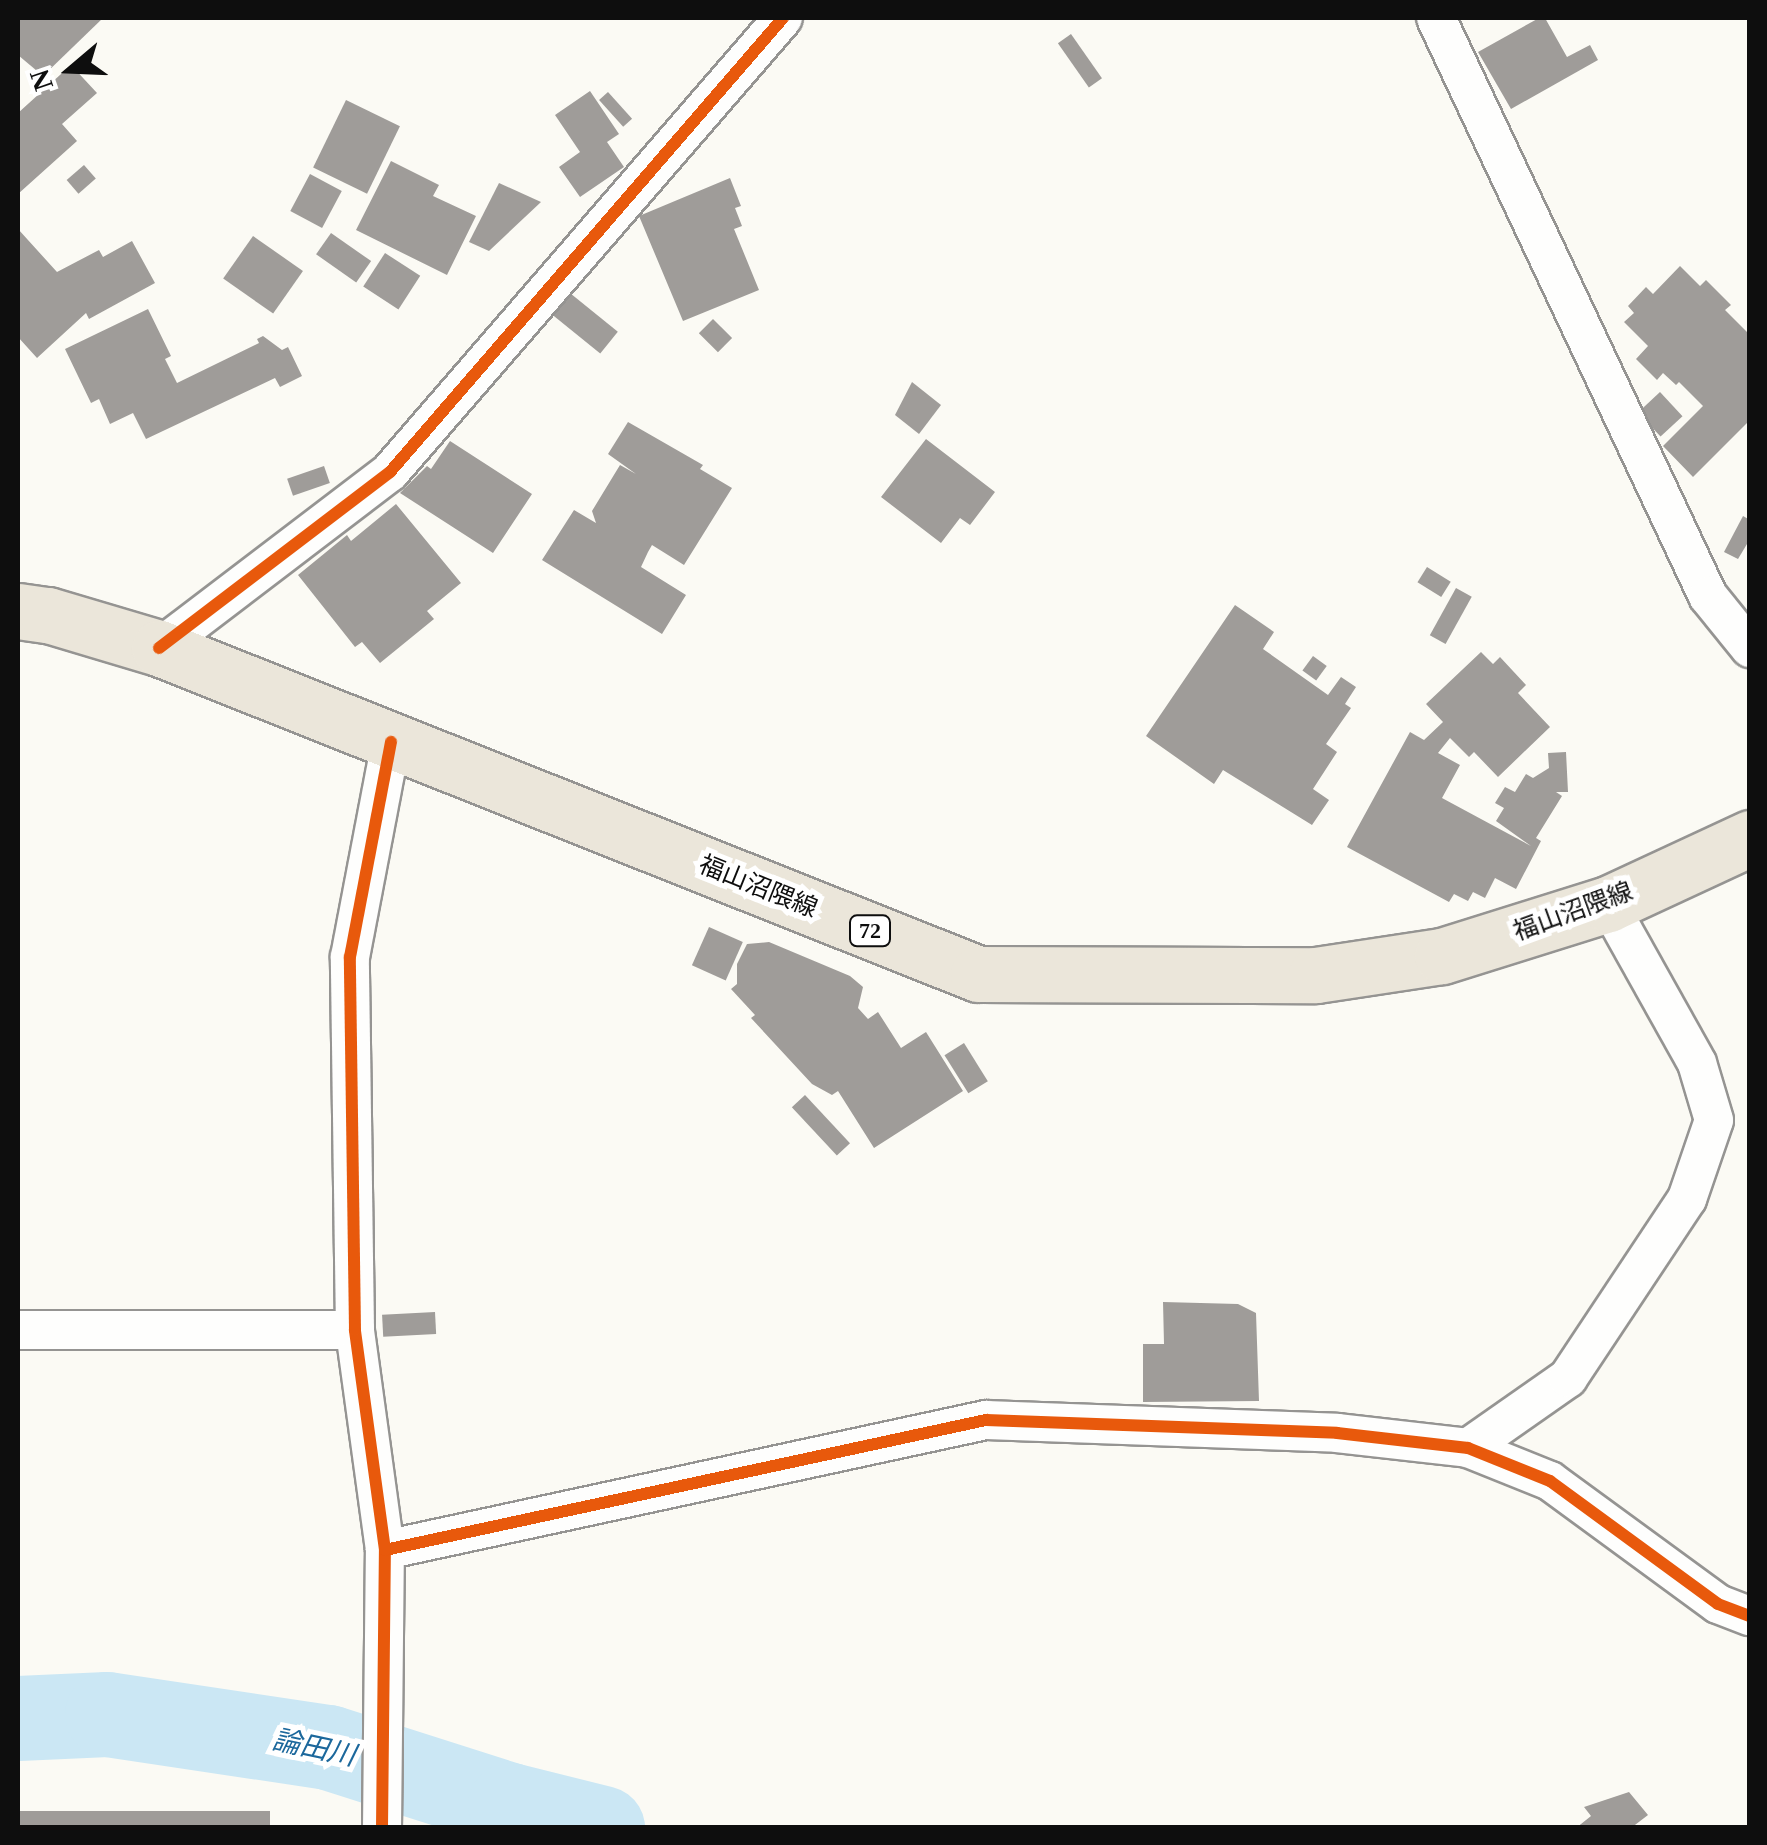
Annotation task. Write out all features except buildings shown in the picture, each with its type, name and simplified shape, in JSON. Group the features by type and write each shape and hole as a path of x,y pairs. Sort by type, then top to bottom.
{"main road":[{"name":"福山沼隈線","path":"18,611 48,615 159,648 978,974 1316,975 1442,956 1608,904 1750,838"}],"street":[{"path":"159,648 390,472 784,18"},
{"path":"1436,18 1708,596 1750,648"},
{"path":"382,1828 385,1550 356,1330 350,957 391,742"},
{"path":"1468,1448 1568,1378 1687,1199 1714,1120 1696,1063 1608,904"},
{"path":"18,1330 356,1330"},
{"path":"385,1550 986,1420 1337,1433 1468,1448 1550,1481 1718,1604 1750,1616"}],"waterway":[{"name":"論田川","path":"18,1718 107,1714 328,1747 510,1805 602,1828"}],"cycle path":[{"path":"159,648 390,472 783,18"},
{"path":"382,1828 385,1550 355,1330 350,957 391,742"},
{"path":"385,1550 986,1420 1337,1433 1468,1448 1550,1481 1718,1604 1750,1616"}]}
